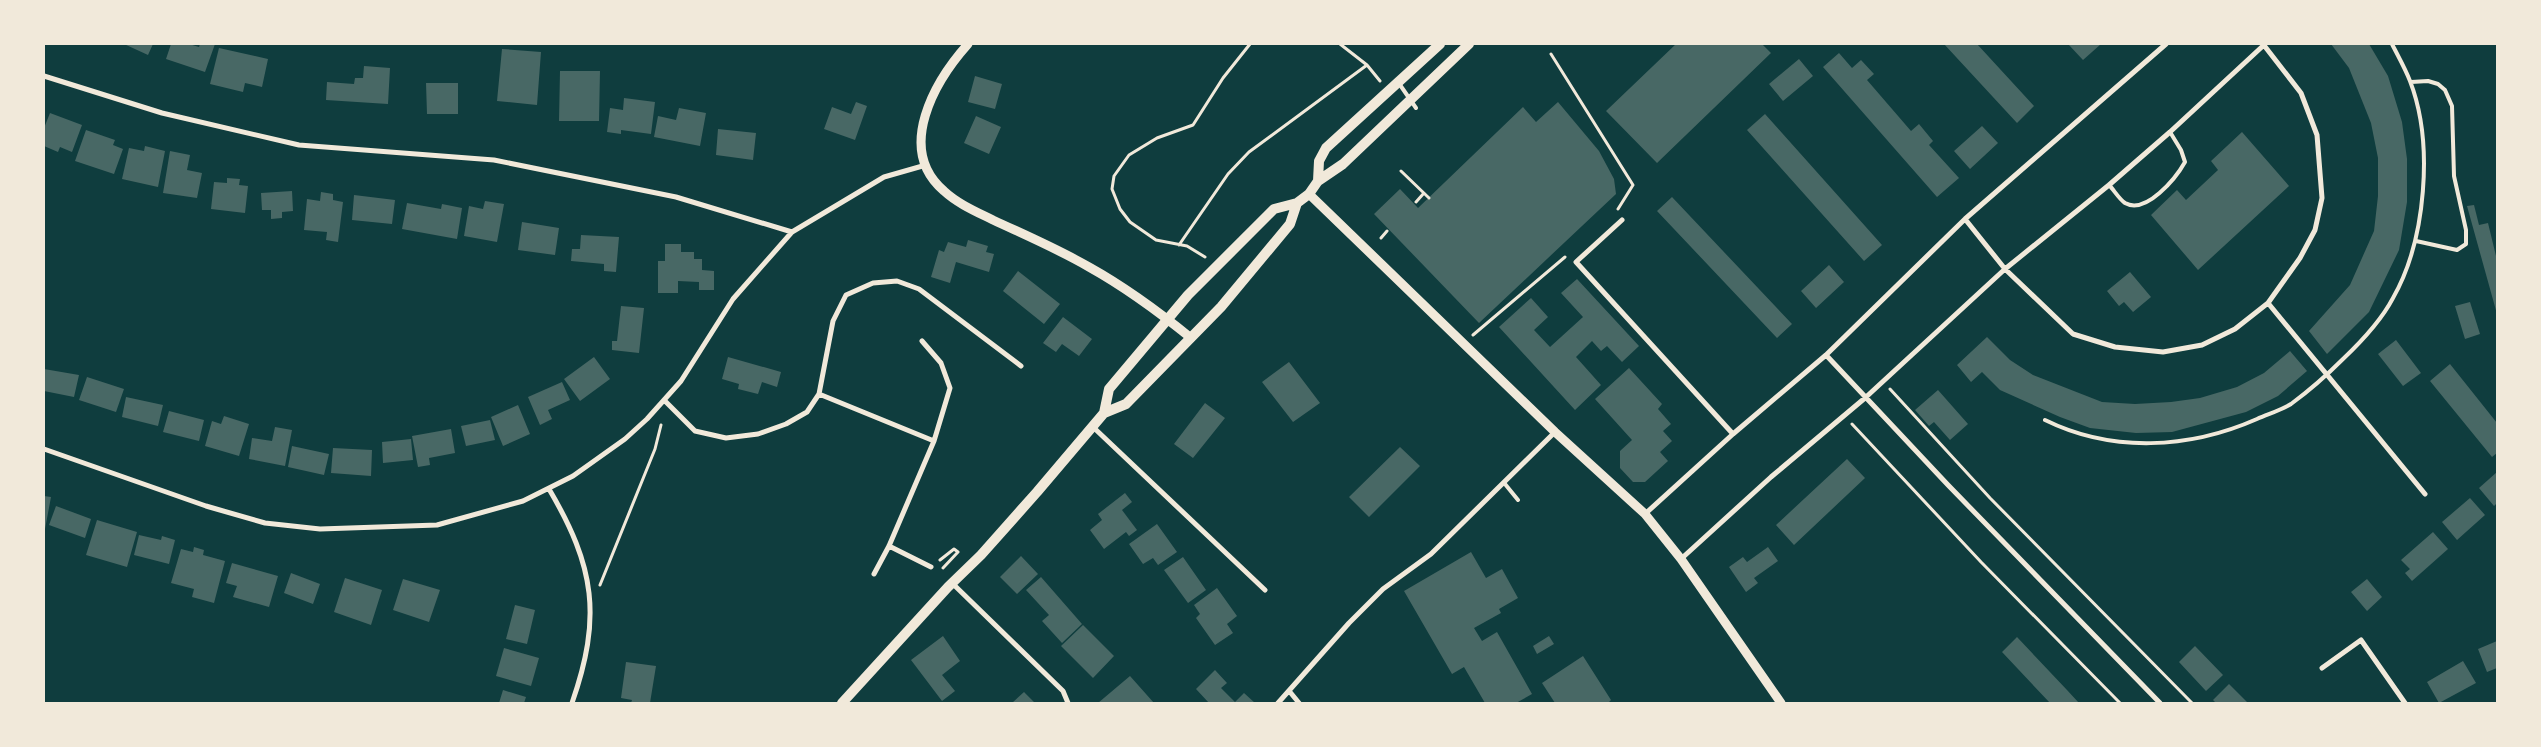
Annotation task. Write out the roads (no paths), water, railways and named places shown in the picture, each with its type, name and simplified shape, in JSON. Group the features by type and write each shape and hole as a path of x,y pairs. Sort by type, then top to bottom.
{"main road":[{"path":"1318,181 1320,161 1326,148 1440,44"},
{"path":"842,703 952,583 982,555 1104,412 1109,389 1216,266 1274,209 1297,203 1309,194 1318,181 1343,164 1468,44"},
{"path":"1104,412 1126,404 1192,338 1290,224 1297,203"}],"street":[{"path":"968,44 947,67 927,105 922,132 926,165 944,191 968,207 1089,267 1168,319 1192,338"},
{"path":"1645,514 1733,434 1826,355 1965,219 2166,44"},
{"path":"1681,559 1771,477 1882,382 2005,268 2109,186 2264,44 2300,93 2317,135 2322,198 2315,230 2300,258 2268,303 2236,329 2202,345 2163,352 2115,347 2073,334 2005,268 1965,219"},
{"path":"44,76 162,113 299,145 494,160 676,197 792,232"},
{"path":"44,449 206,506 265,523 320,529 437,525 523,501 573,476 625,439 664,400 681,381 733,298 792,232 884,177 926,165"},
{"path":"1309,194 1555,432 1645,514 1681,559 1781,703"},
{"path":"1622,220 1576,262 1733,434"},
{"path":"664,400 695,431 726,438 758,434 786,424 807,412 819,394 833,322 846,294 873,283 897,282 919,289 1021,366"},
{"path":"2268,303 2425,494"},
{"path":"874,574 889,546 934,441 950,388 941,363 922,340"},
{"path":"1826,355 1864,398 2160,703"},
{"path":"819,394 934,441"},
{"path":"1092,426 1265,590"},
{"path":"1278,703 1290,692 1349,622 1383,589 1431,554 1555,432"},
{"path":"549,489 578,545 589,582 591,606 583,660 572,703"},
{"path":"889,546 931,567"},
{"path":"952,583 1062,691 1068,703"},
{"path":"2322,668 2361,640 2405,703"},
{"path":"1290,692 1299,703"}],"lane":[{"path":"2045,420 2066,430 2109,440 2148,444 2188,441 2237,428 2290,405 2364,339 2394,298 2416,241 2424,186 2422,129 2411,82 2392,44"},
{"path":"2411,82 2428,81 2438,84 2445,90 2452,106 2454,176 2466,230 2466,244 2457,250 2416,241"},
{"path":"1398,82 1416,108"},
{"path":"2109,186 2125,203 2134,205 2143,205 2165,188 2178,174 2185,162 2181,150 2170,132"},
{"path":"1504,484 1518,500"}]}
